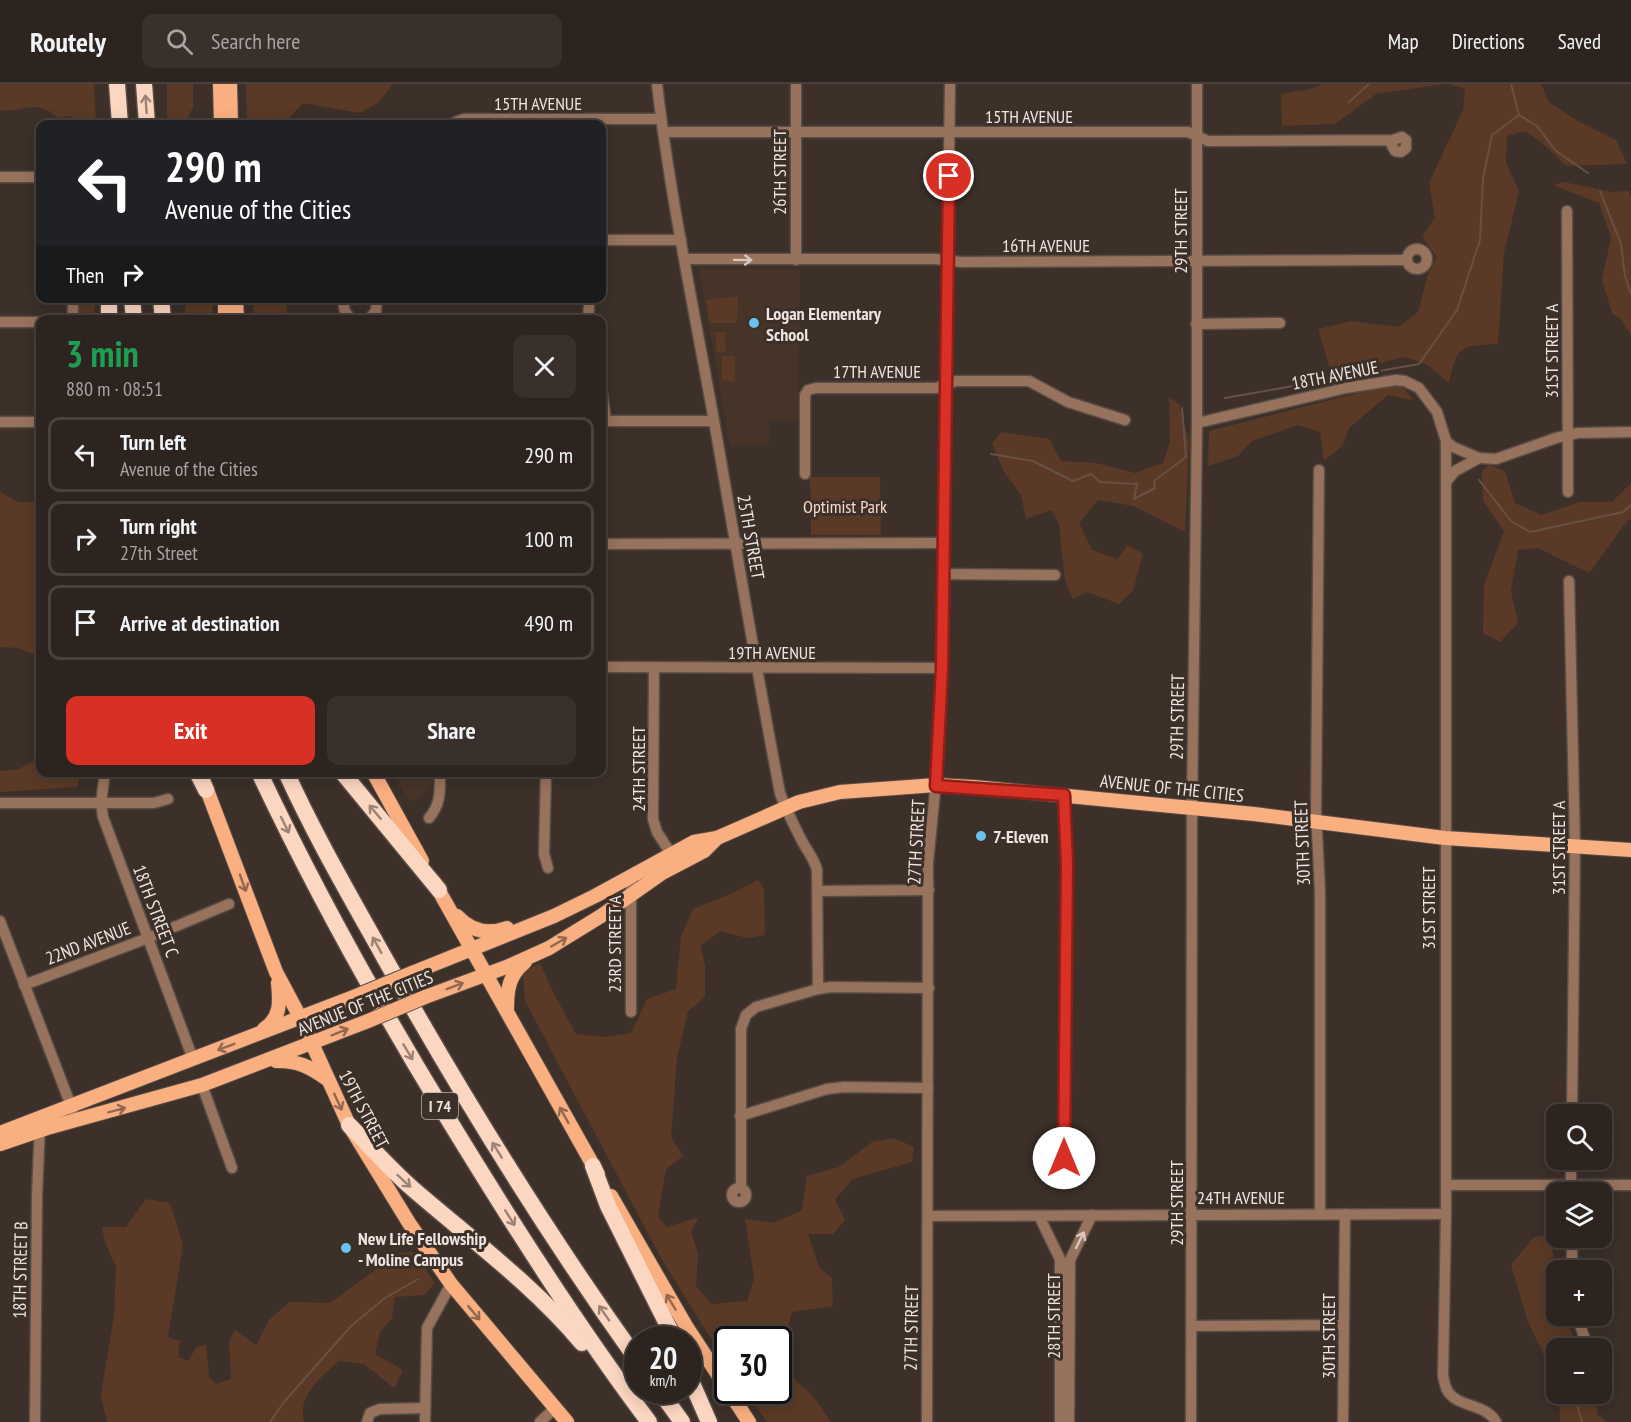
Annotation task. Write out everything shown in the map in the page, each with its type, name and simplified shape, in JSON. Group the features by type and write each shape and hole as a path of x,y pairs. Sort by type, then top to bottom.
{"highway":[{"path":"144,84 147,120"},
{"path":"113,120 117,86"},
{"path":"117,86 120,120"},
{"path":"201,777 206,790"},
{"name":"I 74","path":"262,777 331,915 434,1097 531,1253 647,1419"},
{"name":"I 74","path":"288,777 314,830 419,1020 556,1243 624,1341"},
{"path":"346,777 442,897"},
{"path":"349,1125 413,1190 491,1254 549,1307 647,1419"},
{"path":"593,1166 608,1206 668,1326"},
{"path":"669,1404 682,1422"},
{"path":"701,1404 709,1422"}],"main road":[{"path":"220,84 221,120"},
{"path":"230,84 231,120"},
{"path":"376,777 593,1166 686,1326 749,1422"},
{"name":"AVENUE OF THE CITIES","path":"74,1113 194,1059 554,916 631,877 704,851 717,838 785,807 840,792 936,786 1064,795 1445,838 1631,850"},
{"name":"19TH STREET","path":"206,790 276,972 300,1017 349,1125 409,1223 451,1284 567,1422"},
{"name":"AVENUE OF THE CITIES","path":"0,1133 74,1113 202,1085 268,1062 538,953 581,930 674,860"},
{"path":"442,897 465,924 484,932 496,932 631,877"},
{"path":"507,1011 508,984 520,966 538,953"},
{"path":"255,1036 271,1024 279,1008 276,972"},
{"path":"268,1062 298,1062 309,1066 328,1079"},
{"name":"AVENUE OF THE CITIES","path":"0,1144 40,1124"}],"street":[{"name":"25TH STREET","path":"657,84 681,240 780,793 785,807 815,862 818,891 818,989"},
{"name":"26TH STREET","path":"796,84 796,260"},
{"name":"27TH STREET","path":"927,1422 930,842 936,786 942,668 950,84"},
{"name":"29TH STREET","path":"1191,1422 1197,84"},
{"name":"15TH AVENUE","path":"461,120 661,119"},
{"name":"15TH AVENUE","path":"663,132 1188,132 1208,141 1393,140"},
{"path":"0,177 36,177"},
{"name":"31ST STREET A","path":"1567,211 1568,492"},
{"path":"606,240 681,240"},
{"name":"16TH AVENUE","path":"685,259 1407,260"},
{"path":"588,315 589,305"},
{"path":"0,322 36,322"},
{"path":"1196,324 1280,323"},
{"name":"18TH AVENUE","path":"1197,423 1346,388 1396,380 1405,381 1419,388 1430,400 1437,412 1446,441"},
{"name":"17TH AVENUE","path":"805,474 805,395 808,390 816,388 936,388 956,381 1029,381 1068,402 1125,420"},
{"path":"606,421 714,421"},
{"path":"0,422 36,422"},
{"path":"1446,441 1453,447 1479,458 1496,459 1578,433 1631,432"},
{"name":"31ST STREET","path":"1446,441 1446,1214 1443,1376 1447,1390 1453,1397 1483,1410 1493,1416 1496,1422"},
{"path":"1447,481 1455,471 1479,458"},
{"name":"30TH STREET","path":"1319,470 1317,822 1320,892 1320,1214"},
{"path":"606,544 943,543"},
{"path":"944,574 1055,575"},
{"name":"31ST STREET A","path":"1569,581 1575,846 1572,1104"},
{"name":"19TH AVENUE","path":"606,667 942,668"},
{"name":"24TH STREET","path":"654,668 653,819 657,832 674,860"},
{"name":"18TH STREET C","path":"104,777 101,803 103,817 194,1059"},
{"path":"429,818 439,802 440,777"},
{"path":"546,777 544,854 548,868"},
{"path":"1064,795 1067,864 1064,1158"},
{"path":"0,802 154,803 168,799"},
{"name":"23RD STREET A","path":"630,1012 631,877"},
{"path":"818,891 930,890"},
{"name":"22ND AVENUE","path":"24,985 148,938 229,904"},
{"path":"0,921 74,1113"},
{"path":"741,1188 741,1029 746,1015 756,1006 818,989 929,988"},
{"path":"202,1085 232,1168"},
{"path":"740,1116 827,1089 844,1087 928,1088"},
{"name":"18TH STREET B","path":"34,1422 40,1124"},
{"path":"1446,1185 1546,1188"},
{"path":"1612,1186 1631,1185"},
{"name":"30TH STREET","path":"1343,1422 1346,1214"},
{"name":"24TH AVENUE","path":"929,1216 1446,1214"},
{"name":"28TH STREET","path":"1070,1422 1070,1260 1092,1215"},
{"name":"28TH STREET","path":"1039,1216 1060,1260 1060,1422"},
{"path":"425,1422 427,1328 451,1284"},
{"path":"1192,1326 1344,1325"},
{"path":"367,1422 370,1413 380,1409 425,1408"},
{"path":"540,1422 555,1408"}],"shaded area":[{"name":"Logan Elementary School","path":"699,269 800,269 799,421 769,421 769,445 730,445"},
{"path":"395,777 433,777 433,782 422,797 410,802"}],"green space":[{"path":"0,84 94,84 96,120 72,120 72,116 58,118 45,109 36,107 0,111"},
{"path":"167,84 193,84 193,107 187,120 167,120"},
{"path":"246,84 393,84 379,102 360,113 303,103 287,120 247,120"},
{"path":"1322,84 1444,84 1376,94 1335,124 1282,126 1281,94 1315,88"},
{"path":"1449,84 1541,84 1549,102 1576,120 1616,140 1627,164 1566,166 1526,131 1507,136 1506,163 1519,191 1504,253 1498,344 1476,345 1463,350 1455,361 1449,383 1426,364 1404,357 1332,375 1318,329 1352,321 1399,327 1418,312 1427,277 1437,257 1422,237 1435,218 1429,183 1463,110 1465,89"},
{"path":"1564,182 1612,192 1628,191 1631,196 1631,335 1622,320 1612,313 1602,280 1611,237 1599,203 1553,185"},
{"path":"738,296 737,323 710,323 706,300"},
{"path":"77,303 95,303 94,315 76,315"},
{"path":"186,303 212,303 213,315 184,315"},
{"path":"253,303 286,303 287,315 254,315"},
{"path":"715,332 725,332 726,352 717,353"},
{"path":"722,356 735,356 735,382 722,380"},
{"path":"1390,385 1402,386 1413,400 1388,395 1349,428 1342,446 1324,461 1320,432 1298,425 1252,441 1238,456 1208,466 1209,431"},
{"path":"1169,397 1179,404 1189,441 1185,532 1134,506 1098,500 1079,523 1092,550 1117,559 1128,545 1143,554 1133,591 1119,604 1087,592 1073,599 1065,581 1059,524 1051,510 1026,519 1021,495 1004,472 992,444 1001,432 1049,439 1061,461 1096,463 1135,473 1163,463 1170,442"},
{"path":"1489,465 1505,471 1515,503 1541,515 1580,502 1612,502 1631,483 1631,519 1627,521 1589,573 1538,548 1518,550 1511,591 1518,623 1500,642 1483,633 1484,585 1504,531 1483,501 1482,471"},
{"name":"Optimist Park","path":"810,477 880,477 881,535 811,535"},
{"path":"0,492 18,502 36,502 36,655 18,648 0,647"},
{"path":"36,759 36,777 80,777 77,787 0,792 0,771 19,769"},
{"path":"758,880 764,889 765,935 747,938 720,931 701,946 705,966 705,997 688,1011 677,1058 671,1137 683,1156 666,1169 658,1217 667,1227 699,1217 691,1231 698,1254 696,1286 712,1304 747,1301 754,1278 745,1219 774,1223 802,1210 807,1176 839,1167 872,1142 894,1138 914,1147 912,1162 853,1179 835,1199 845,1220 833,1234 808,1234 819,1267 832,1278 833,1306 792,1312 788,1326 714,1326 714,1344 661,1258 525,1001 523,973 540,963 576,1034 602,1037 631,1033 647,999 676,989 681,936 693,909"},
{"path":"146,1199 170,1203 183,1245 168,1337 180,1341 178,1357 188,1361 196,1348 206,1344 209,1377 216,1384 231,1379 229,1342 235,1330 256,1345 269,1320 290,1302 330,1303 399,1253 414,1252 435,1283 424,1295 395,1297 392,1319 380,1332 375,1354 403,1370 394,1388 364,1364 339,1361 312,1387 304,1404 304,1422 107,1422 101,1395 114,1316 116,1267 105,1242 102,1227 126,1227"},
{"path":"1546,1236 1546,1248 1552,1248 1554,1260 1546,1260 1546,1326 1569,1326 1574,1338 1546,1338 1546,1359 1528,1322 1511,1265 1534,1237"},
{"path":"792,1377 813,1396 831,1422 767,1422 754,1404 792,1404"},
{"path":"1559,1404 1596,1404 1598,1415 1607,1422 1560,1422"}],"waterway":[{"path":"1349,102 1369,84"},
{"path":"1225,398 1419,364 1457,310 1480,240 1483,178 1492,135 1519,115 1511,84"},
{"path":"1519,115 1537,126 1556,151 1588,173"},
{"path":"1600,191 1621,244 1625,276 1631,294"},
{"path":"991,454 1033,461 1073,481 1091,474 1100,482 1137,484 1134,499 1155,488 1154,481 1186,457 1182,408"},
{"path":"1479,480 1511,521 1530,532 1623,512 1631,505"},
{"path":"270,1422 284,1402 351,1326 385,1298 418,1279"},
{"path":"1577,1404 1582,1422"}],"place":[{"name":"Logan Elementary School","path":"754,323"},
{"name":"7-Eleven","path":"981,836"},
{"name":"New Life Fellowship - Moline Campus","path":"346,1248"}],"route":[{"path":"949,176 942,668 936,786 1064,795 1067,864 1064,1158"}]}
